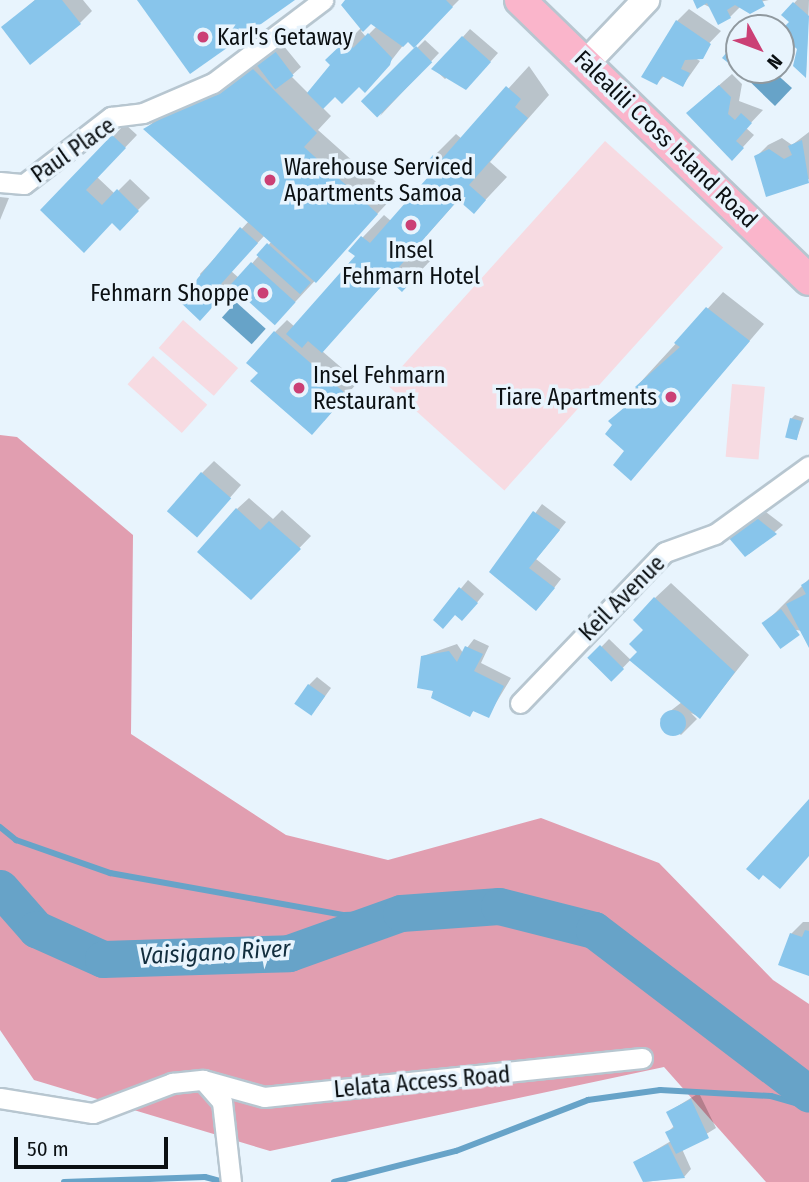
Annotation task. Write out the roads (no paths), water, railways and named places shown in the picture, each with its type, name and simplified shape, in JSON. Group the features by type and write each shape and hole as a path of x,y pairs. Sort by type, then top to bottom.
{"main road":[{"name":"Falealili Cross Island Road","path":"520,0 809,280"},
{"path":"587,62 646,0"}],"street":[{"name":"Paul Place","path":"0,182 24,184 111,117 143,113 213,83 323,0"},
{"name":"Keil Avenue","path":"520,703 665,552 715,534 809,466"},
{"name":"Lelata Access Road","path":"0,1098 93,1113 172,1083 202,1080 264,1097 642,1058"},
{"path":"202,1080 222,1102 229,1175"}],"water":[{"path":"752,84 788,84 792,88 775,106"},
{"path":"236,302 266,329 252,344 222,318"}],"waterway":[{"path":"0,827 16,840 110,873 344,915 401,913"},
{"name":"Vaisigano River","path":"0,888 36,929 103,959 289,953 401,913 499,906 594,930 809,1094"},
{"path":"334,1182 456,1151 588,1100 660,1090 771,1096 809,1107"},
{"path":"64,1182 205,1177 224,1182"}],"place":[{"name":"Karl's Getaway","path":"203,37"},
{"name":"Warehouse Serviced Apartments Samoa","path":"270,180"},
{"name":"Insel Fehmarn Hotel","path":"411,225"},
{"name":"Fehmarn Shoppe","path":"263,293"},
{"name":"Insel Fehmarn Restaurant","path":"299,388"},
{"name":"Tiare Apartments","path":"671,397"}]}
